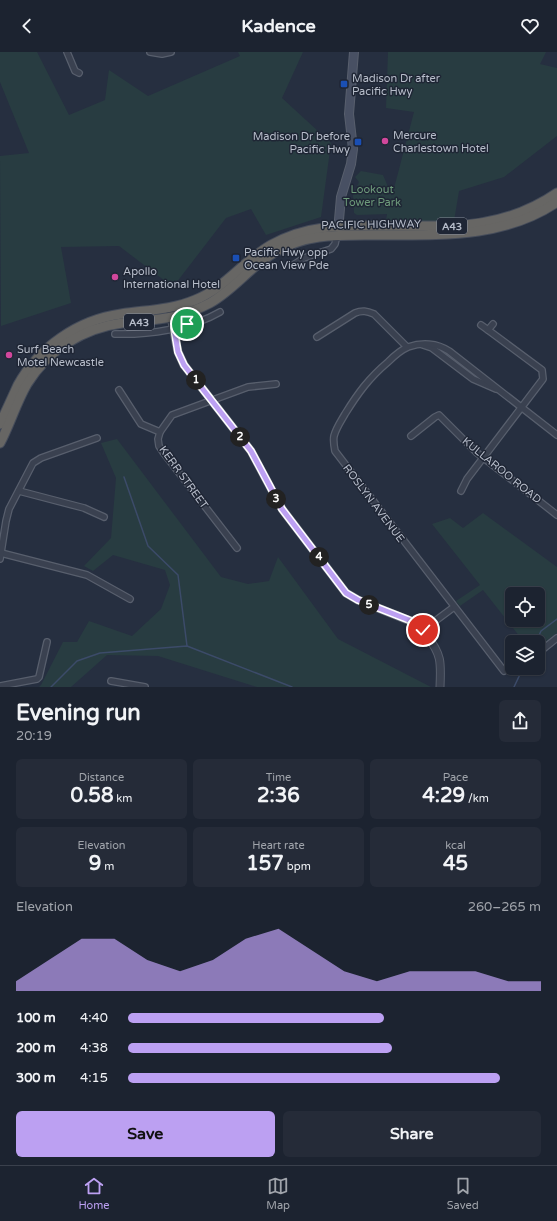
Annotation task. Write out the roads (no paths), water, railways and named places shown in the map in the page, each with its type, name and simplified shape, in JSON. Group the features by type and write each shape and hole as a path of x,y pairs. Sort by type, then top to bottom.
{"highway":[{"name":"PACIFIC HIGHWAY","path":"0,424 19,384 27,372 45,350 65,334 108,316 170,308 184,304 211,292 226,282 259,252 281,240 313,229 339,225 464,226 483,223 527,209 557,193"},
{"name":"PACIFIC HIGHWAY","path":"0,443 26,385 43,363 63,345 94,329 106,326 171,318 187,314 214,301 226,293 258,264 281,249 305,240 337,235 444,234 478,232 518,222 557,202"}],"main road":[{"path":"337,235 341,197 351,164 352,149 349,114 354,52"}],"street":[{"path":"67,52 75,71 78,73"},
{"path":"150,52 162,54 171,52"},
{"path":"293,265 304,258 331,249 335,244 337,235"},
{"path":"170,308 171,318 184,365 251,451 282,509 346,593 358,600 419,625 438,650 440,657 440,687"},
{"path":"115,334 143,333 174,328 205,320 220,312"},
{"path":"317,337 355,313 369,312 374,314 407,347"},
{"path":"488,330 493,324"},
{"path":"461,491 467,479 541,382 543,376 542,370 481,325"},
{"name":"ROSLYN AVENUE","path":"504,671 335,451 334,445 336,430 361,388 376,372 407,347 422,344 434,344 442,346 557,435"},
{"name":"KERR STREET","path":"237,548 163,452 159,446 158,439 160,432 172,416 248,386 276,384"},
{"path":"119,390 141,424 160,432"},
{"name":"KULLAROO ROAD","path":"411,436 431,420 439,416 483,457 557,515"},
{"path":"0,559 9,509 33,463 41,458 96,438"},
{"path":"19,491 84,508 104,517"},
{"path":"1,553 87,575 130,599"},
{"path":"423,630 454,607"},
{"path":"545,647 557,638"},
{"path":"0,686 37,679 40,677 47,642"},
{"path":"111,681 145,687"}],"waterway":[{"path":"124,477 148,546 178,575 187,646"},
{"path":"539,635 541,631 557,619"},
{"path":"51,687 77,661 100,653 187,646 292,687"},
{"path":"514,687 520,675"}],"place":[{"name":"Madison Dr after Pacific Hwy","path":"344,84"},
{"name":"Mercure Charlestown Hotel","path":"385,141"},
{"name":"Madison Dr before Pacific Hwy","path":"358,142"},
{"name":"Pacific Hwy opp Ocean View Pde","path":"236,258"},
{"name":"Apollo International Hotel","path":"115,277"},
{"name":"Surf Beach Motel Newcastle","path":"9,355"}],"park label":[{"name":"Lookout Tower Park","path":"372,195"}]}
